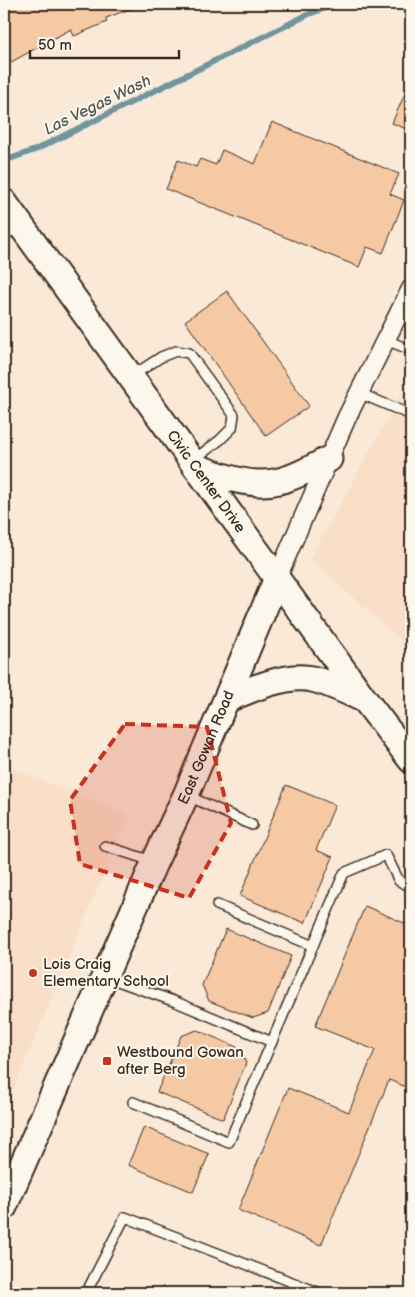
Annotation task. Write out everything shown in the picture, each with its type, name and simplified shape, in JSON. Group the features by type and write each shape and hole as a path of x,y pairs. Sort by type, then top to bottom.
{"street":[{"name":"Civic Center Drive","path":"11,221 131,377 365,700 411,760"},
{"name":"East Gowan Road","path":"6,1198 186,795 328,459 411,289"},
{"path":"194,464 242,481 270,482 297,475 328,459"},
{"path":"226,700 246,691 289,678 311,678 365,700"}],"lane":[{"path":"386,340 411,350"},
{"path":"131,377 168,354 176,351 189,353 234,415 232,428 194,464"},
{"path":"359,393 411,415"},
{"path":"186,795 252,825"},
{"path":"105,846 155,861"},
{"path":"133,1102 229,1142 344,874 386,855 399,881 411,887"},
{"path":"217,905 313,946"},
{"path":"105,976 176,1002 272,1042"},
{"path":"86,1293 125,1217 320,1293"}],"highlighted area":[{"path":"125,724 207,727 231,823 189,898 80,864 70,800"}],"shaded area":[{"path":"411,376 411,649 310,559"},
{"name":"Lois Craig Elementary School","path":"4,765 128,816 4,1112"}],"building":[{"path":"4,4 140,5 106,18 107,22 74,36 71,29 4,66"},
{"path":"411,80 411,131 392,123"},
{"path":"272,122 399,174 390,194 404,200 383,253 367,247 359,267 166,189 178,160 196,167 200,159 216,165 222,150 255,164"},
{"path":"227,291 309,406 266,436 185,321"},
{"path":"286,785 335,805 316,850 333,857 305,923 240,896"},
{"path":"365,906 411,926 411,1089 389,1080 321,1245 238,1210 288,1088 349,1112 375,1050 315,1026"},
{"path":"226,929 291,956 268,1013 253,1018 209,1001 202,985"},
{"path":"197,1030 239,1048 246,1063 223,1119 157,1092 181,1036"},
{"path":"144,1127 209,1154 193,1192 128,1165"}],"waterway":[{"name":"Las Vegas Wash","path":"4,161 35,150 309,14 337,4"}],"place":[{"name":"Lois Craig Elementary School","path":"33,973"},
{"name":"Westbound Gowan after Berg","path":"107,1061"}]}
